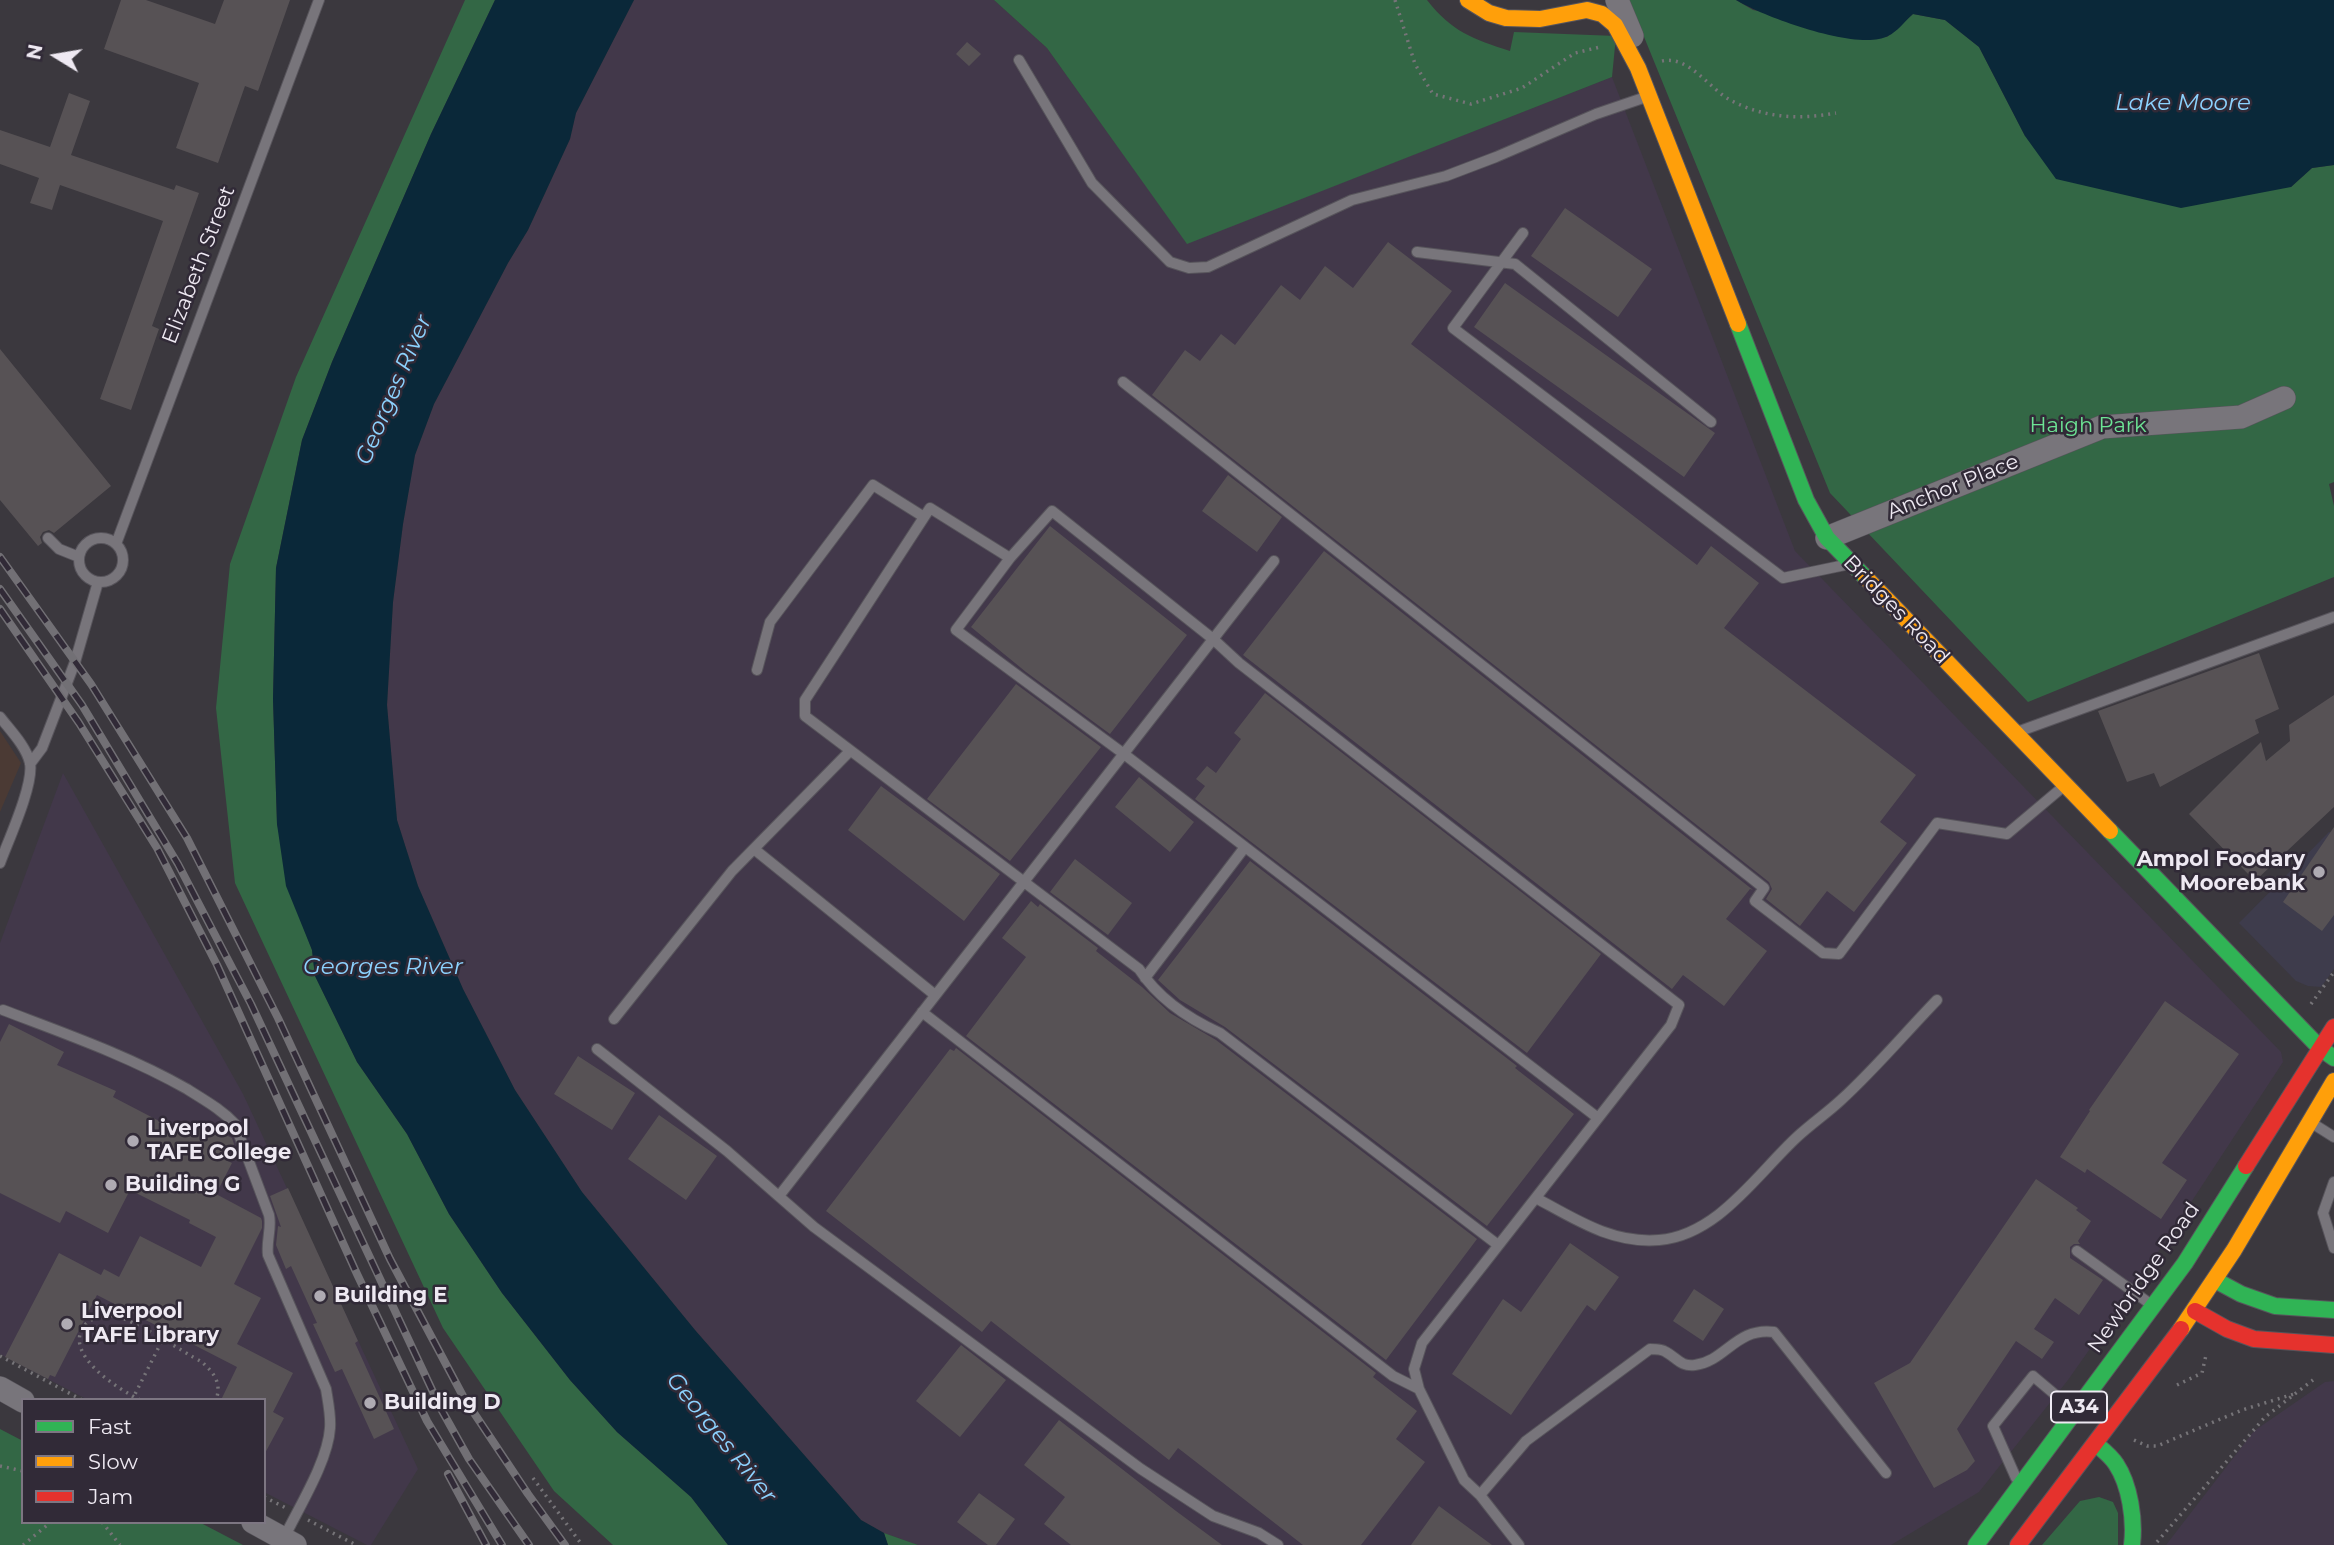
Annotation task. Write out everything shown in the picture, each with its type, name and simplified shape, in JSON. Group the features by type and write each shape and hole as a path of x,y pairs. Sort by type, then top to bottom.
{"main road":[{"name":"Bridges Road","path":"1468,0 1491,14 1515,19 1554,17 1580,5 1604,15 1615,25 1649,96 1806,500 1827,538 2327,1053"},
{"name":"Newbridge Road","path":"2018,1545 2195,1311 2196,1272 2327,1053 2334,1027"},
{"name":"Newbridge Road","path":"1976,1545 2154,1306 2196,1272 2310,1121 2334,1081"},
{"path":"2334,1310 2275,1306 2241,1294 2196,1272 2180,1294 2195,1311 2227,1329 2254,1339 2334,1345"},
{"path":"2096,1444 2115,1464 2120,1476 2133,1518 2133,1545"}],"street":[{"name":"Bridges Road","path":"1617,0 1633,37 1629,52"},
{"name":"Anchor Place","path":"1827,538 2102,427 2241,417 2284,398"},
{"path":"0,1388 21,1400"},
{"path":"257,1524 289,1542"}],"lane":[{"name":"Elizabeth Street","path":"116,544 319,0"},
{"path":"1019,60 1092,183 1170,261 1189,268 1208,267 1352,200 1446,176 1596,114 1649,96"},
{"path":"1522,233 1453,328 1783,578 1851,564"},
{"path":"1416,252 1515,264 1711,422"},
{"path":"1123,382 1764,888 1755,901 1823,953 1839,954 1937,823 2007,834 2064,785"},
{"path":"757,670 770,622 873,485 924,517"},
{"path":"1010,558 930,508 805,700 805,716 1139,969 1151,987 1189,1016 1220,1033 1499,1245"},
{"path":"1520,1545 1480,1495 1464,1480 1419,1390 1414,1369 1422,1343 1671,1025 1679,1004 1239,663 1213,639 1052,511 1010,558 956,630 1124,754 1598,1118"},
{"path":"48,538 59,549 79,557"},
{"path":"96,538 104,538 116,544 123,556 121,569 112,580 91,580 81,571 79,557 84,545 96,538"},
{"path":"779,1196 1274,561"},
{"path":"0,863 25,794 30,764 42,748 75,662 98,582"},
{"path":"2014,733 2334,617"},
{"path":"0,717 25,750 30,764"},
{"path":"614,1019 732,872 850,751"},
{"path":"1145,978 1245,847"},
{"path":"754,849 935,995"},
{"path":"1536,1198 1591,1228 1621,1239 1660,1240 1701,1228 1741,1196 1796,1138 1842,1099 1937,1000"},
{"path":"3,1010 136,1063 209,1102 235,1124 269,1215 271,1224 268,1255 326,1390 329,1408 330,1427 324,1455 289,1542"},
{"path":"922,1012 1393,1376 1419,1390"},
{"path":"597,1049 727,1152 814,1227 1141,1469 1213,1516 1259,1532 1278,1545"},
{"path":"2310,1121 2334,1137"},
{"path":"2334,1182 2323,1213 2334,1248"},
{"path":"2077,1251 2154,1306"},
{"path":"1480,1495 1526,1441 1650,1349 1664,1350 1680,1364 1695,1365 1709,1360 1751,1333 1761,1331 1774,1332 1886,1473"},
{"path":"2020,1487 1993,1426 2033,1376 2076,1412"}],"path":[{"path":"1395,0 1415,64 1433,94 1471,104 1522,88 1575,53 1602,46 1677,61 1731,100 1775,115 1796,118 1836,113"},
{"path":"2311,1004 2334,972"},
{"path":"169,1327 162,1340 133,1398 99,1374 90,1364 81,1343 83,1328 95,1318 123,1318 162,1340 202,1362 217,1380 219,1387 216,1398"},
{"path":"2202,1373 2206,1355"},
{"path":"0,1356 78,1398"},
{"path":"2155,1545 2265,1417 2313,1380"},
{"path":"2133,1441 2147,1447 2157,1446 2242,1409 2294,1394"},
{"path":"0,1466 21,1471"},
{"path":"533,1478 582,1545"},
{"path":"23,1545 49,1524"},
{"path":"104,1524 120,1545"}],"shaded area":[{"path":"634,0 994,0 1047,48 1187,243 1612,77 1795,551 2281,1052 2283,1062 2167,1239 2068,1380 1979,1492 1891,1545 918,1545 884,1533 861,1520 695,1330 582,1192 515,1090 463,989 418,886 397,820 387,705 393,602 415,455 434,404 528,230 570,139 576,113"},
{"path":"0,731 21,763 0,812"},
{"name":"Liverpool TAFE College","path":"63,773 243,1094 418,1469 371,1545 266,1493 266,1398 84,1398 0,1354 0,943"},
{"path":"2329,832 2334,833 2334,969 2321,987 2308,986 2296,981 2239,923"},
{"path":"2334,1381 2334,1545 2166,1545 2254,1431 2325,1382"}],"green space":[{"path":"465,0 495,0 431,134 332,362 302,440 276,568 273,699 277,824 300,918 312,950 315,976 357,1062 407,1134 449,1214 502,1293 570,1380 617,1432 691,1497 728,1545 613,1545 554,1491 443,1328 235,883 216,708 230,564 296,377"},
{"path":"994,0 1427,0 1454,27 1510,51 1514,32 1616,36 1612,77 1187,244 1047,48"},
{"name":"Haigh Park","path":"1629,0 1736,0 1753,10 1887,37 1913,14 1945,20 1979,47 2025,136 2291,187 2312,168 2334,165 2334,482 2329,484 2334,506 2334,577 2028,702 1830,493"},
{"path":"0,1429 21,1440 21,1524 203,1524 243,1545 0,1545"},
{"path":"2099,1497 2113,1502 2118,1513 2118,1545 2042,1545 2080,1501"},
{"path":"884,1533 918,1545 888,1545"}],"water":[{"name":"Georges River","path":"495,0 634,0 576,113 570,139 528,230 434,404 415,455 393,602 387,705 397,820 418,886 463,989 515,1090 582,1192 695,1330 861,1520 884,1533 888,1545 728,1545 691,1497 617,1432 570,1380 502,1293 449,1214 407,1134 357,1062 315,976 312,950 286,886 277,824 273,699 276,568 302,440 332,362 431,134"},
{"name":"Lake Moore","path":"1736,0 2334,0 2334,165 2312,168 2291,187 2181,208 2056,179 2025,136 1979,47 1945,20 1913,14 1888,36 1874,40 1856,40 1789,23"}],"building":[{"path":"121,0 146,0 215,24 224,0 290,0 258,91 245,86 218,163 176,148 199,83 104,49"},
{"path":"967,42 981,54 969,66 956,54"},
{"path":"69,93 90,101 71,155 174,190 176,185 199,193 152,326 159,329 131,410 100,399 163,221 60,185 52,210 30,203 39,178 0,164 0,130 50,147"},
{"path":"1565,208 1652,269 1618,317 1531,256"},
{"path":"1388,242 1452,291 1411,344 1697,565 1711,546 1759,583 1724,628 1916,775 1880,822 1907,843 1854,912 1827,891 1800,926 1766,899 1772,889 1769,882 1152,395 1185,350 1200,361 1221,334 1235,345 1281,285 1300,300 1325,266 1353,288"},
{"path":"1505,283 1715,433 1684,477 1474,327"},
{"path":"0,349 111,486 54,533 49,530 43,532 40,537 42,543 38,546 0,500"},
{"path":"1228,475 1282,517 1257,552 1202,511"},
{"path":"1050,526 1187,635 1110,734 1026,672 971,627"},
{"path":"1324,551 1753,890 1750,889 1726,919 1767,951 1724,1006 1683,975 1672,989 1243,655"},
{"path":"2259,653 2279,709 2255,720 2259,733 2160,787 2154,773 2127,782 2098,711"},
{"path":"1016,684 1101,747 1010,861 927,799"},
{"path":"1265,693 1601,954 1527,1053 1195,799 1205,786 1196,779 1207,766 1216,773 1241,739 1234,733"},
{"path":"2334,695 2334,807 2255,881 2189,814 2261,742 2266,761 2290,741 2289,725"},
{"path":"1139,777 1194,822 1170,852 1115,807"},
{"path":"881,786 1000,874 964,921 848,830"},
{"name":"Ampol Foodary Moorebank","path":"2334,827 2334,915 2322,931 2283,902"},
{"path":"1075,859 1132,903 1108,935 1050,892"},
{"path":"1250,861 1517,1066 1515,1068 1574,1114 1487,1226 1225,1027 1180,1000 1158,980"},
{"path":"1031,901 1038,907 1040,904 1098,948 1096,951 1170,1013 1216,1040 1477,1239 1386,1360 966,1036 1026,957 1002,938"},
{"path":"2165,1001 2239,1054 2162,1163 2187,1180 2161,1219 2087,1169 2085,1173 2060,1157 2089,1110"},
{"path":"9,1024 64,1052 57,1065 116,1091 113,1097 186,1135 192,1122 198,1125 200,1122 232,1138 234,1144 226,1160 232,1163 216,1194 262,1221 262,1228 234,1284 261,1298 237,1344 293,1373 273,1412 284,1418 266,1451 266,1398 222,1398 237,1367 97,1295 55,1377 50,1375 48,1379 5,1357 59,1253 101,1275 104,1269 119,1277 140,1236 201,1267 216,1237 189,1223 190,1220 130,1190 108,1233 66,1211 60,1223 0,1193 0,1042"},
{"path":"956,1048 1376,1373 1373,1377 1417,1411 1396,1439 1425,1462 1361,1545 1303,1545 1178,1448 1169,1460 991,1321 982,1332 826,1211 950,1049 954,1051"},
{"path":"578,1056 635,1093 612,1130 554,1094"},
{"path":"659,1115 717,1156 686,1200 628,1159"},
{"path":"2036,1179 2078,1208 2076,1210 2091,1221 2078,1241 2080,1244 2070,1247 2070,1258 2103,1280 2079,1315 2055,1298 2034,1329 2054,1342 2042,1359 2016,1341 1957,1429 1975,1461 1967,1470 1934,1488 1874,1383 1910,1363"},
{"name":"Building E","path":"288,1188 358,1341 355,1343 394,1429 374,1439 342,1369 335,1372 313,1324 317,1323 291,1266 286,1269 276,1245 278,1226 281,1227 270,1196"},
{"path":"1570,1243 1619,1277 1595,1311 1587,1305 1511,1415 1452,1374 1503,1299 1521,1312"},
{"path":"1694,1289 1724,1309 1703,1341 1673,1321"},
{"path":"961,1345 1006,1380 960,1437 916,1401"},
{"path":"1059,1420 1222,1545 1071,1545 1044,1524 1065,1497 1024,1465"},
{"path":"979,1493 1015,1519 996,1545 988,1545 957,1522"},
{"path":"1439,1506 1492,1545 1411,1545"}],"railway":[{"path":"0,557 91,684 187,838 278,1018 390,1259 464,1398 565,1545"},
{"path":"0,589 82,705 178,864 251,1004 441,1409 469,1459 529,1545"},
{"path":"0,609 79,723 157,848 217,965 427,1421 502,1545"},
{"path":"448,1474 486,1545"}],"traffic: fast":[{"path":"1738,324 1806,500 1827,538 1866,578"},
{"path":"2110,831 2320,1048 2334,1058"},
{"path":"1976,1545 2185,1263 2246,1166"},
{"path":"2215,1280 2241,1294 2275,1306 2334,1310"},
{"path":"2096,1444 2114,1461 2125,1482 2132,1514 2132,1545"}],"traffic: slow":[{"path":"1468,0 1489,13 1506,18 1540,19 1587,10 1602,14 1615,25 1638,68 1738,324"},
{"path":"1866,578 2110,831"},
{"path":"2181,1329 2234,1250 2334,1081"}],"traffic: jam":[{"path":"2246,1166 2334,1027"},
{"path":"2195,1311 2227,1329 2254,1339 2334,1345"},
{"path":"2018,1545 2181,1329"}],"place":[{"name":"Ampol Foodary Moorebank","path":"2319,872"},
{"name":"Liverpool TAFE College","path":"133,1141"},
{"name":"Building G","path":"111,1185"},
{"name":"Building E","path":"320,1296"},
{"name":"Liverpool TAFE Library","path":"67,1324"},
{"name":"Building D","path":"370,1403"}]}
